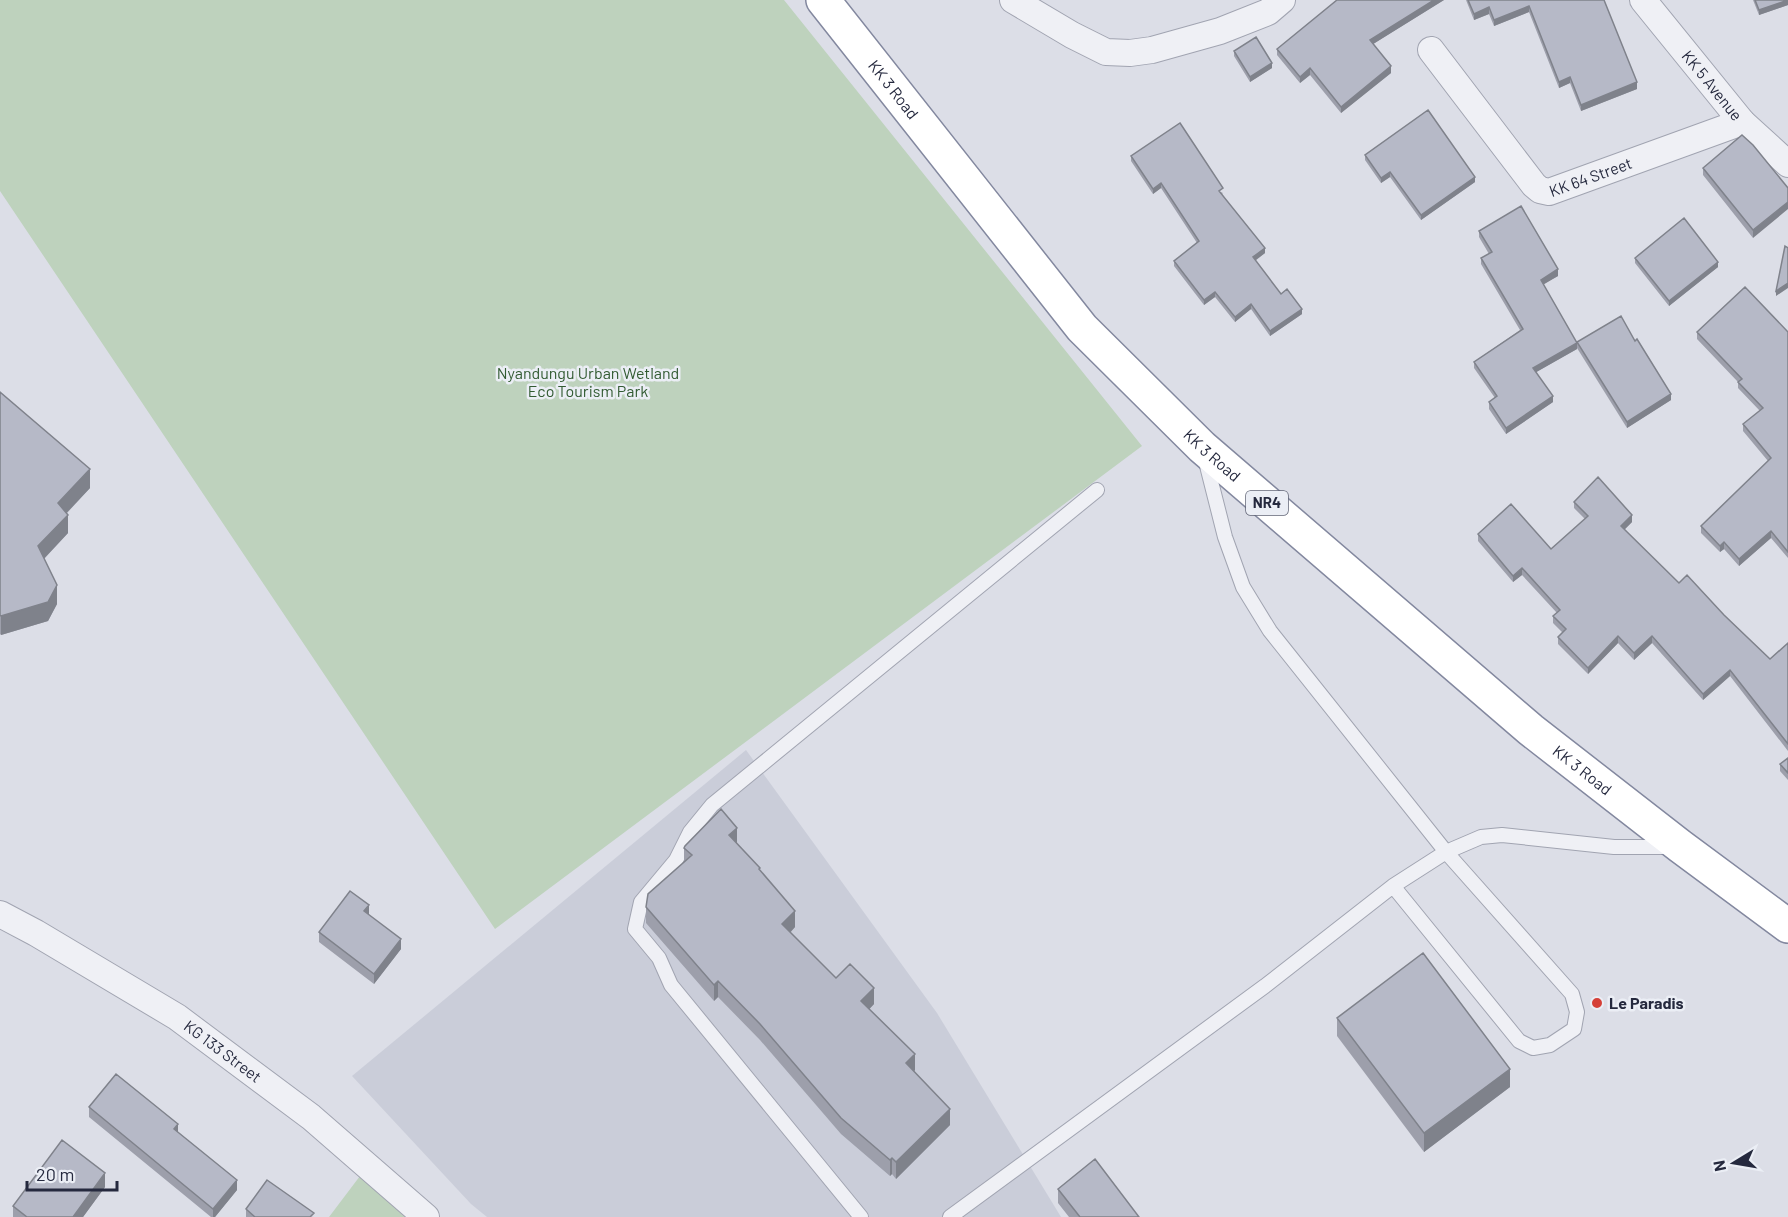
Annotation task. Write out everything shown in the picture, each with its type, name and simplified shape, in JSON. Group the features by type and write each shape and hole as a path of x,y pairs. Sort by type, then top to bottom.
{"highway":[{"name":"KK 3 Road","path":"823,0 1082,328 1202,447 1531,730 1680,846 1788,926"}],"street":[{"path":"1013,0 1106,52 1152,50 1220,32 1268,12 1282,0"},
{"name":"KK 5 Avenue","path":"1643,0 1742,122 1788,164"},
{"name":"KK 64 Street","path":"1431,50 1540,190 1549,192 1742,122"},
{"name":"KG 133 Street","path":"0,914 177,1017 312,1117 426,1217"}],"lane":[{"path":"1202,447 1225,537 1244,587 1265,622 1446,852 1572,994 1577,1012 1574,1029 1550,1045 1533,1048 1519,1041 1393,886"},
{"path":"861,1217 671,985 659,958 635,929 641,902 676,860 690,832 712,805 1097,490"},
{"path":"950,1217 1265,986 1393,886 1446,852 1481,837 1502,835 1614,848 1680,846"}],"shaded area":[{"path":"746,750 937,1013 1061,1217 487,1217 471,1204 352,1076"}],"green space":[{"name":"Nyandungu Urban Wetland Eco Tourism Park","path":"0,0 784,0 1142,446 495,929 0,191"},
{"path":"360,1176 405,1217 329,1217"}],"building":[{"path":"1337,0 1434,0 1370,40 1391,66 1341,107 1310,68 1300,77 1277,49"},
{"path":"1468,0 1604,0 1637,82 1581,105 1570,77 1559,82 1529,6 1494,20 1489,7 1474,14"},
{"path":"1755,0 1788,0 1759,10"},
{"path":"1256,37 1272,63 1250,77 1234,51"},
{"path":"1428,110 1475,177 1421,215 1390,172 1381,178 1365,155"},
{"path":"1180,123 1223,188 1219,191 1265,248 1253,257 1281,294 1287,289 1302,309 1270,331 1251,304 1235,317 1215,292 1204,300 1174,261 1199,241 1161,183 1153,189 1131,156"},
{"path":"1742,135 1788,188 1788,202 1753,230 1703,168"},
{"path":"1521,206 1558,269 1541,280 1577,343 1533,368 1553,396 1506,428 1489,402 1497,396 1474,362 1523,329 1481,258 1492,252 1479,231"},
{"path":"1684,218 1718,262 1669,301 1635,258"},
{"path":"1785,246 1788,248 1788,283 1776,291"},
{"path":"1745,287 1788,332 1788,552 1771,531 1739,559 1724,542 1720,546 1701,526 1771,458 1743,424 1763,408 1738,382 1742,379 1697,332"},
{"path":"1621,316 1671,394 1627,422 1577,342"},
{"path":"0,392 90,469 58,503 68,515 38,546 57,585 48,602 1,616 0,615"},
{"path":"1598,477 1632,515 1621,526 1679,583 1687,575 1770,659 1788,643 1788,744 1730,670 1703,694 1652,636 1634,653 1618,636 1588,668 1558,637 1566,629 1553,616 1560,610 1522,568 1513,576 1478,534 1511,504 1551,549 1588,516 1574,502"},
{"path":"1788,758 1788,773 1780,764"},
{"path":"721,809 737,828 729,835 795,911 782,924 836,978 850,964 874,988 861,1001 915,1054 906,1063 950,1109 896,1162 892,1158 890,1160 841,1118 760,1024 718,981 714,985 646,907 648,894 692,855 684,848 685,846"},
{"path":"350,891 369,905 364,911 401,939 374,974 319,932"},
{"path":"1423,953 1510,1069 1424,1133 1337,1018"},
{"path":"116,1074 178,1124 174,1129 237,1180 213,1209 89,1107"},
{"path":"62,1140 105,1173 73,1217 27,1217 13,1206"},
{"path":"1095,1159 1139,1217 1080,1217 1058,1189"},
{"path":"267,1180 314,1213 310,1217 255,1217 246,1209"}],"place":[{"name":"Le Paradis","path":"1597,1003"}]}
